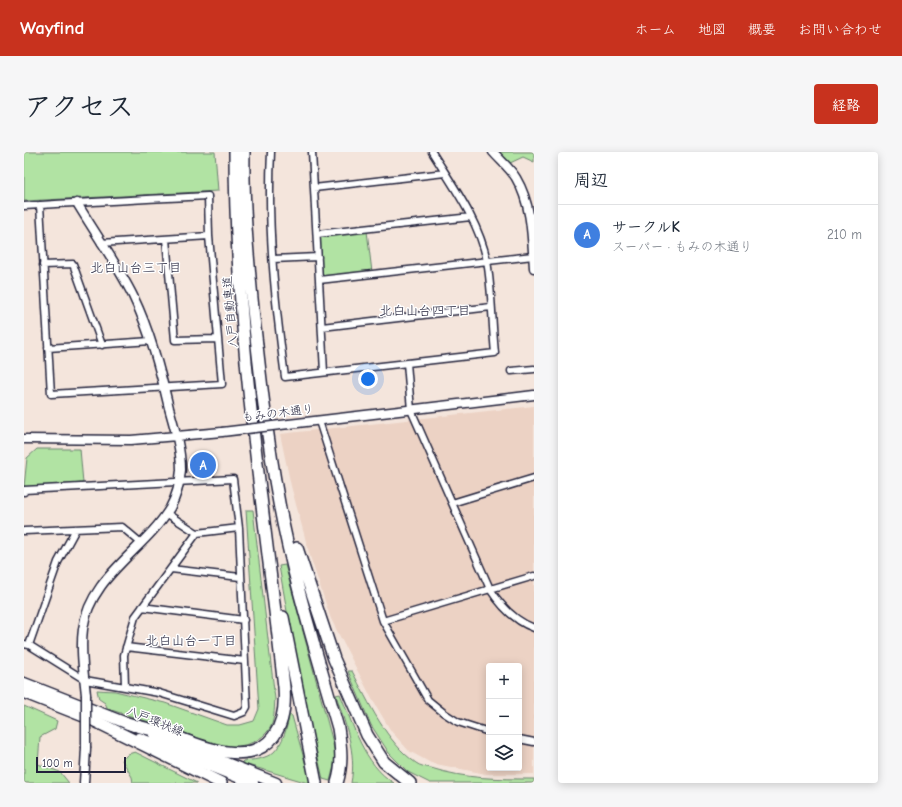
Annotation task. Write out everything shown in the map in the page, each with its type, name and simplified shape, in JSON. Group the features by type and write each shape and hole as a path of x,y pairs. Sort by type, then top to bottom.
{"highway":[{"name":"八戸自動車道","path":"235,152 239,263 259,469"},
{"name":"八戸自動車道","path":"244,152 248,262 258,360 270,445"},
{"path":"270,445 279,503 289,546 338,728 342,756 341,770 337,783"},
{"path":"270,445 297,550 334,659 364,728 376,750 384,762 410,783"},
{"path":"127,723 216,750 237,753 246,752 262,746 268,742 280,728 285,712 284,687 259,469"},
{"path":"259,469 293,673 316,783"},
{"path":"94,721 221,783"}],"main road":[{"name":"八戸環状線","path":"24,683 276,783"},
{"name":"八戸環状線","path":"24,693 253,783"}],"street":[{"path":"272,152 270,186 273,259 284,376 495,353 487,261 471,216 432,152"},
{"path":"312,152 324,372"},
{"path":"493,152 515,176 531,209 534,268"},
{"path":"314,188 445,173"},
{"path":"24,206 40,205 208,196 209,236 222,384 51,394 40,205"},
{"path":"77,203 132,295 151,341 177,437 180,458 179,481 174,499 166,513 141,543 103,582 92,599 84,627 82,641 86,695 86,748 84,783"},
{"path":"317,234 471,216"},
{"path":"101,243 209,236"},
{"path":"166,239 175,340 217,339"},
{"path":"319,280 533,256"},
{"path":"273,259 318,257"},
{"path":"43,265 73,264 102,345"},
{"path":"322,327 491,307"},
{"path":"48,348 151,341"},
{"path":"406,363 411,410 490,589 501,605 514,617 534,628"},
{"path":"511,371 534,369"},
{"name":"もみの木通り","path":"24,439 96,440 177,437 534,395"},
{"path":"319,421 383,621 428,700 444,714 458,722 471,728 486,731"},
{"path":"452,503 534,478"},
{"path":"24,492 24,490 233,479 239,528 240,577 244,620 247,707 244,712 234,716 159,693 85,680 26,645 58,562 76,529"},
{"path":"166,513 197,533 239,528"},
{"path":"24,531 122,527 141,543"},
{"path":"125,686 124,655 135,617 197,533"},
{"path":"171,569 240,577"},
{"path":"383,621 534,576"},
{"path":"142,607 244,620"},
{"path":"126,647 245,661"},
{"path":"522,740 534,742"}],"shaded area":[{"path":"534,406 534,774 486,774 431,763 409,751 391,731 372,699 331,619 310,556 291,486 280,434"}],"green space":[{"path":"24,152 215,152 218,191 24,201"},
{"path":"499,152 534,152 534,162 523,157 510,163"},
{"path":"367,231 372,272 324,277 321,275 321,236"},
{"path":"37,449 80,449 83,483 24,487 27,458"},
{"path":"246,510 253,510 275,699 274,716 268,731 263,736 250,743 235,746 219,746 184,733 108,709 105,703 99,699 97,690 115,691 165,703 227,725 240,725 254,721 259,709"},
{"path":"285,565 336,758 330,781 323,779 297,668 279,566"},
{"path":"348,671 352,671 372,709 387,733 405,754 418,764 444,772 469,776 534,779 534,783 430,783 408,772 389,753 371,725"},
{"path":"340,694 355,731 367,755 375,766 394,783 351,783 351,749 336,695"},
{"path":"24,706 57,721 55,729 40,737 38,764 60,772 69,783 24,783"},
{"path":"289,714 292,716 310,780 308,783 241,763 243,761 263,758 274,752 280,744 288,724"},
{"path":"135,752 197,783 133,783 132,777 122,760 128,754"}],"place":[{"name":"サークルK","path":"203,465"}],"district":[{"name":"北白山台三丁目","path":"136,267"},
{"name":"北白山台四丁目","path":"425,310"},
{"name":"北白山台一丁目","path":"191,640"}]}
